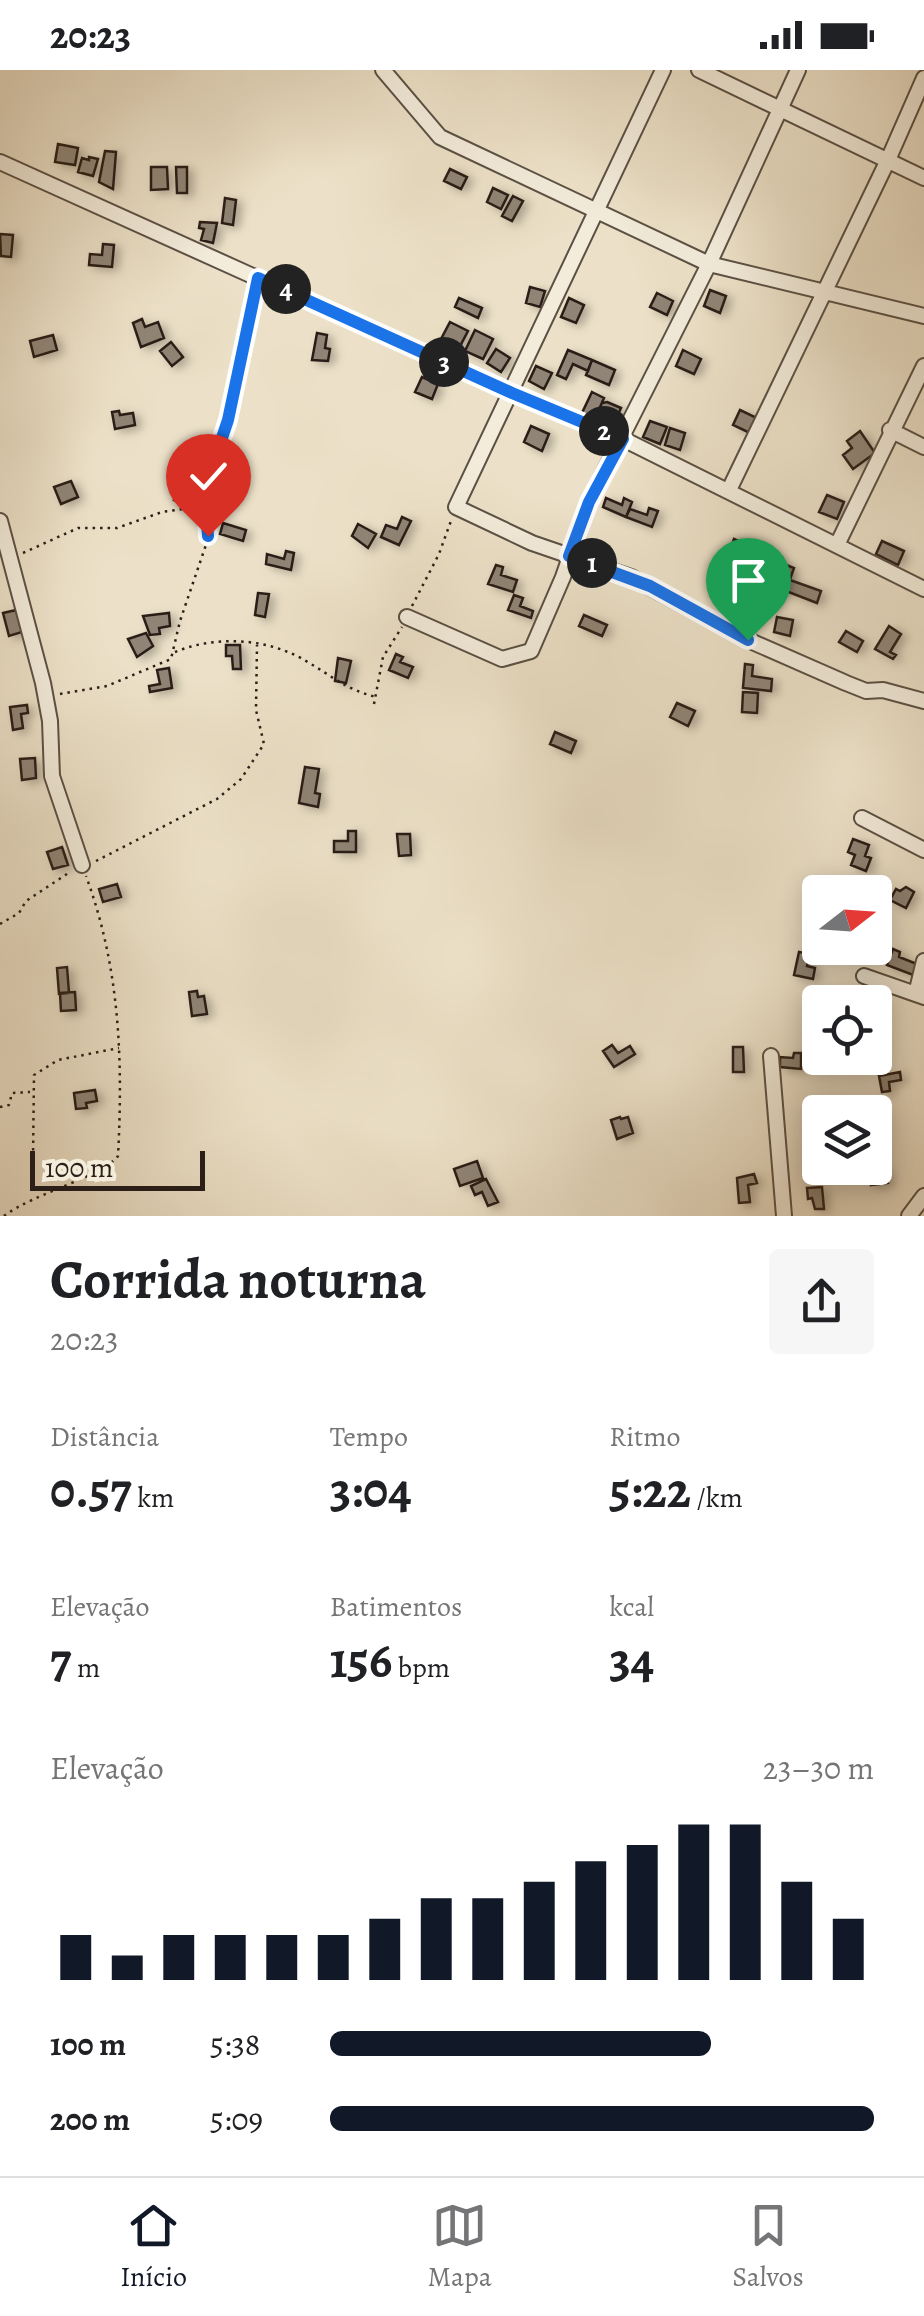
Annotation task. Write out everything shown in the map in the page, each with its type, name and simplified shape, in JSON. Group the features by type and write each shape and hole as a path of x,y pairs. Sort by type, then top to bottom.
{"street":[{"path":"663,70 456,508 532,543 631,576 734,632 846,683 866,691 883,690 924,701"},
{"path":"699,70 924,178"},
{"path":"407,617 502,660 532,650 589,502 709,264 798,70"},
{"path":"390,73 440,136 709,264 924,316"},
{"path":"729,490 924,78"},
{"path":"1,165 623,439 924,590"},
{"path":"837,545 924,366"},
{"path":"890,430 924,447"},
{"path":"0,521 45,696 52,776 82,865"},
{"path":"862,818 924,850"},
{"path":"864,976 920,995 924,961"},
{"path":"771,1056 784,1216"},
{"path":"910,1216 924,1196"}],"path":[{"path":"199,506 228,420 258,278"},
{"path":"9,561 78,528 117,528 162,512 206,508 208,536 174,653"},
{"path":"176,638 185,648"},
{"path":"45,696 107,686 163,663 185,648 228,640 285,651 308,661 334,682 376,697"},
{"path":"0,924 19,913 26,901 82,865 102,859 199,810 241,779 264,744 256,710 257,646"},
{"path":"4,1216 55,1187 112,1165 118,1156 121,1048 100,921 82,865"},
{"path":"33,1158 34,1074 58,1060 121,1048"},
{"path":"0,1107 9,1106 12,1094 32,1092"}],"building":[{"path":"58,144 78,148 75,165 55,162"},
{"path":"105,151 116,152 113,189 99,182"},
{"path":"82,158 98,159 93,176 78,172"},
{"path":"151,167 167,167 168,189 151,190"},
{"path":"176,167 187,167 187,193 177,193"},
{"path":"450,169 467,177 461,189 444,181"},
{"path":"493,188 508,195 501,209 487,202"},
{"path":"513,196 523,201 512,221 502,216"},
{"path":"225,198 236,200 233,225 222,223"},
{"path":"200,222 217,223 213,243 201,240 204,229 199,228"},
{"path":"0,234 13,235 11,257 1,256"},
{"path":"103,244 114,245 112,267 89,265 90,254 102,255"},
{"path":"530,287 545,291 540,307 526,303"},
{"path":"710,290 726,296 720,313 704,306"},
{"path":"657,293 673,301 667,315 650,307"},
{"path":"459,298 482,308 478,318 455,307"},
{"path":"569,298 584,305 576,323 561,317"},
{"path":"142,319 145,327 158,322 164,338 141,347 133,323"},
{"path":"450,322 468,331 459,348 441,339"},
{"path":"475,330 493,339 483,359 465,351"},
{"path":"317,333 327,335 328,361 312,360"},
{"path":"53,335 57,350 34,357 30,341"},
{"path":"171,342 183,357 172,366 160,351"},
{"path":"496,349 510,358 501,372 487,363"},
{"path":"568,350 592,360 588,371 573,364 566,379 557,375"},
{"path":"683,350 701,359 694,374 676,366"},
{"path":"592,360 615,370 609,385 586,375"},
{"path":"536,366 552,373 544,389 529,381"},
{"path":"422,377 438,384 432,399 415,392"},
{"path":"592,392 604,398 594,421 581,415"},
{"path":"602,403 621,408 613,426 595,418"},
{"path":"740,410 759,419 752,434 733,425"},
{"path":"119,411 120,415 133,413 135,425 115,429 112,412"},
{"path":"650,421 667,427 660,444 643,437"},
{"path":"531,426 549,434 542,451 524,442"},
{"path":"670,428 685,433 680,450 665,445"},
{"path":"860,431 875,453 853,469 843,455 852,448 847,441"},
{"path":"183,476 191,479 184,496 189,498 186,505 174,500"},
{"path":"71,481 78,497 61,504 54,487"},
{"path":"827,495 844,502 837,519 819,512"},
{"path":"606,498 622,505 624,498 632,502 626,517 603,507"},
{"path":"649,508 658,511 652,527 626,517 630,509 647,515"},
{"path":"402,517 411,521 399,545 381,537 386,525 397,529"},
{"path":"223,523 246,530 243,541 220,534"},
{"path":"358,524 376,534 368,548 352,536"},
{"path":"734,539 745,544 733,569 724,565"},
{"path":"882,541 904,551 898,565 876,554"},
{"path":"286,551 294,553 291,570 266,564 267,554 284,559"},
{"path":"768,558 794,568 786,591 757,581"},
{"path":"496,565 503,567 501,575 517,580 513,592 488,584"},
{"path":"790,580 821,591 817,603 786,591"},
{"path":"258,593 269,594 265,617 255,615"},
{"path":"514,595 523,598 520,606 533,611 531,618 508,610"},
{"path":"16,610 22,632 9,636 3,613"},
{"path":"169,613 170,626 159,628 160,634 150,635 143,616"},
{"path":"584,615 607,625 602,636 579,626"},
{"path":"777,617 793,620 790,636 774,632"},
{"path":"889,626 901,634 890,652 896,655 893,659 875,649"},
{"path":"846,631 863,641 857,652 839,642"},
{"path":"146,633 153,646 137,657 128,639"},
{"path":"226,645 240,645 241,669 233,669 232,656 226,656"},
{"path":"396,654 403,657 400,662 413,667 408,678 389,670"},
{"path":"338,658 351,661 346,683 335,681"},
{"path":"745,664 753,665 752,676 772,679 771,691 743,688"},
{"path":"169,668 172,688 150,692 149,686 160,684 157,670"},
{"path":"743,692 758,693 757,713 742,712"},
{"path":"677,703 695,711 688,726 670,717"},
{"path":"27,705 28,713 21,714 23,728 13,730 10,707"},
{"path":"555,732 576,741 571,753 550,744"},
{"path":"35,758 36,778 22,780 20,759"},
{"path":"305,767 319,769 315,793 320,794 318,807 299,803"},
{"path":"348,831 356,831 356,852 334,852 334,841 348,841"},
{"path":"397,834 410,834 411,855 399,856"},
{"path":"853,839 869,845 865,856 871,858 866,871 851,865 855,855 848,852"},
{"path":"62,847 68,865 53,869 47,852"},
{"path":"117,884 121,897 103,902 99,889"},
{"path":"906,887 914,892 906,908 892,901 896,889"},
{"path":"799,952 802,953 802,965 815,968 813,979 794,975"},
{"path":"892,952 900,952 899,957 917,964 913,975 887,965 892,965"},
{"path":"67,967 69,993 59,994 57,968"},
{"path":"197,991 198,997 204,996 207,1014 192,1016 189,992"},
{"path":"75,992 76,1010 61,1011 60,993"},
{"path":"612,1045 618,1053 630,1046 635,1054 614,1067 603,1051"},
{"path":"733,1047 743,1047 744,1072 733,1072"},
{"path":"794,1053 801,1053 801,1069 780,1067 780,1057 793,1058"},
{"path":"900,1072 901,1080 889,1082 890,1091 882,1092 879,1076"},
{"path":"95,1090 97,1101 76,1109 74,1093"},
{"path":"628,1117 633,1133 617,1139 611,1120"},
{"path":"477,1161 483,1178 460,1186 454,1169"},
{"path":"754,1174 757,1183 748,1185 750,1202 739,1203 737,1178"},
{"path":"486,1179 498,1202 488,1206 482,1192 475,1195 471,1186"},
{"path":"822,1187 824,1209 815,1209 807,1188"}],"route":[{"path":"208,536 206,508 199,506 228,420 258,278 623,439 589,502 569,556 631,576 748,640"}]}
